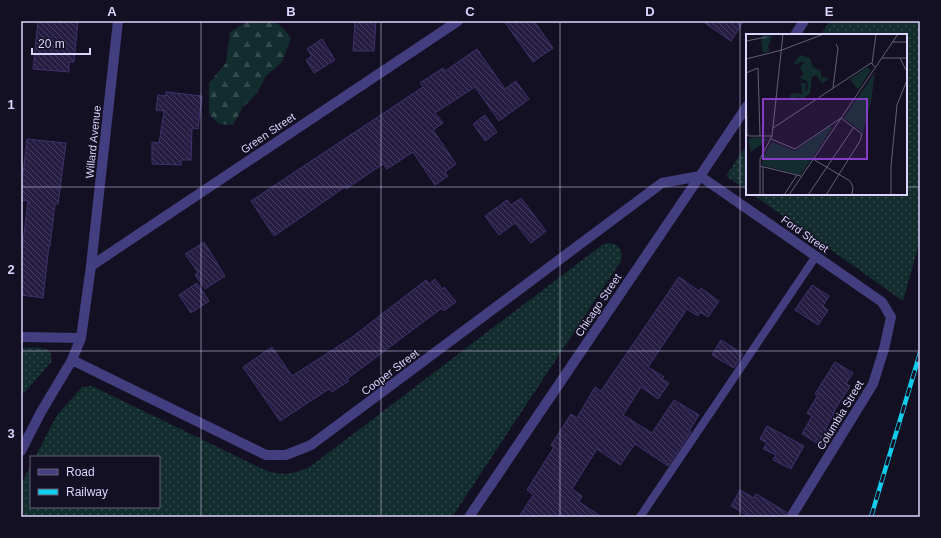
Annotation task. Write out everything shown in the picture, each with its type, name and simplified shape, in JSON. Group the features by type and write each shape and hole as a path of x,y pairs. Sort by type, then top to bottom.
{"street":[{"name":"Willard Avenue","path":"21,451 41,412 72,360 81,338 91,266 118,21"},
{"name":"Green Street","path":"91,266 458,21"},
{"path":"796,34 804,21"},
{"name":"Chicago Street","path":"469,517 746,107"},
{"name":"Ford Street","path":"700,176 882,302 891,317"},
{"name":"Cooper Street","path":"72,360 266,455 286,455 311,446 662,183 700,176"},
{"name":"Columbia Street","path":"791,517 873,384 884,349 891,317"},
{"path":"21,337 81,338"}],"lane":[{"path":"640,517 816,256"}],"green space":[{"path":"248,21 273,22 282,27 291,38 282,62 266,76 257,93 243,107 233,125 219,124 209,114 209,83 226,63 230,32"},
{"path":"830,21 920,21 920,240 903,301 753,195 907,195 907,34 821,34"},
{"path":"746,146 746,189 726,176"},
{"path":"611,243 617,246 621,250 621,261 452,517 21,517 21,484 30,467 30,508 160,508 160,456 36,456 57,415 82,387 92,386 267,471 284,474 300,471 311,466 602,245"},
{"path":"21,348 46,349 50,353 52,361 21,395"}],"building":[{"path":"38,21 78,21 74,62 69,62 69,72 33,69"},
{"path":"355,21 376,21 374,51 353,51"},
{"path":"504,21 534,21 553,48 533,62"},
{"path":"702,21 744,21 731,41"},
{"path":"322,39 335,60 314,73 306,60 312,56 307,49"},
{"path":"477,49 505,89 516,81 529,99 499,121 475,87 435,113 443,123 433,130 456,164 445,172 448,176 435,185 413,152 387,169 383,164 346,189 345,187 274,236 251,201 423,87 420,83 443,68 445,71"},
{"path":"166,92 202,96 198,129 192,128 191,160 181,160 181,165 152,164 152,142 159,143 164,111 156,110 158,95 166,96"},
{"path":"485,115 497,132 485,141 473,124"},
{"path":"27,139 66,143 58,204 55,204 43,298 21,295 21,260 28,201 21,200 21,174 23,174"},
{"path":"521,198 546,231 531,243 515,223 499,235 485,216 507,200 511,205"},
{"path":"204,242 225,276 205,289 195,275 198,272 185,254"},
{"path":"679,277 699,291 701,288 719,301 708,317 700,312 698,316 687,309 648,367 664,377 662,379 669,383 658,399 641,387 623,415 652,433 674,400 699,415 689,431 691,432 668,466 635,444 620,465 597,449 572,489 582,496 579,502 602,517 519,517 533,495 527,490 554,447 551,445 571,414 577,418 595,387 601,391"},
{"path":"435,279 442,289 444,287 456,302 444,311 442,308 347,379 349,381 332,392 329,389 280,421 243,367 272,347 292,376 351,338 426,280 429,284"},
{"path":"197,283 209,301 191,313 179,295"},
{"path":"812,285 829,296 823,306 828,310 818,325 795,310"},
{"path":"721,340 743,354 734,368 712,355"},
{"path":"835,362 853,373 846,383 850,386 833,413 825,430 830,432 822,446 802,434 812,416 807,413 818,395 815,394"},
{"path":"767,426 804,446 791,469 773,460 776,455 763,449 767,443 760,439"},
{"path":"740,490 754,498 756,494 786,512 785,517 750,517 731,506"}],"railway":[{"path":"871,517 920,353"}]}
